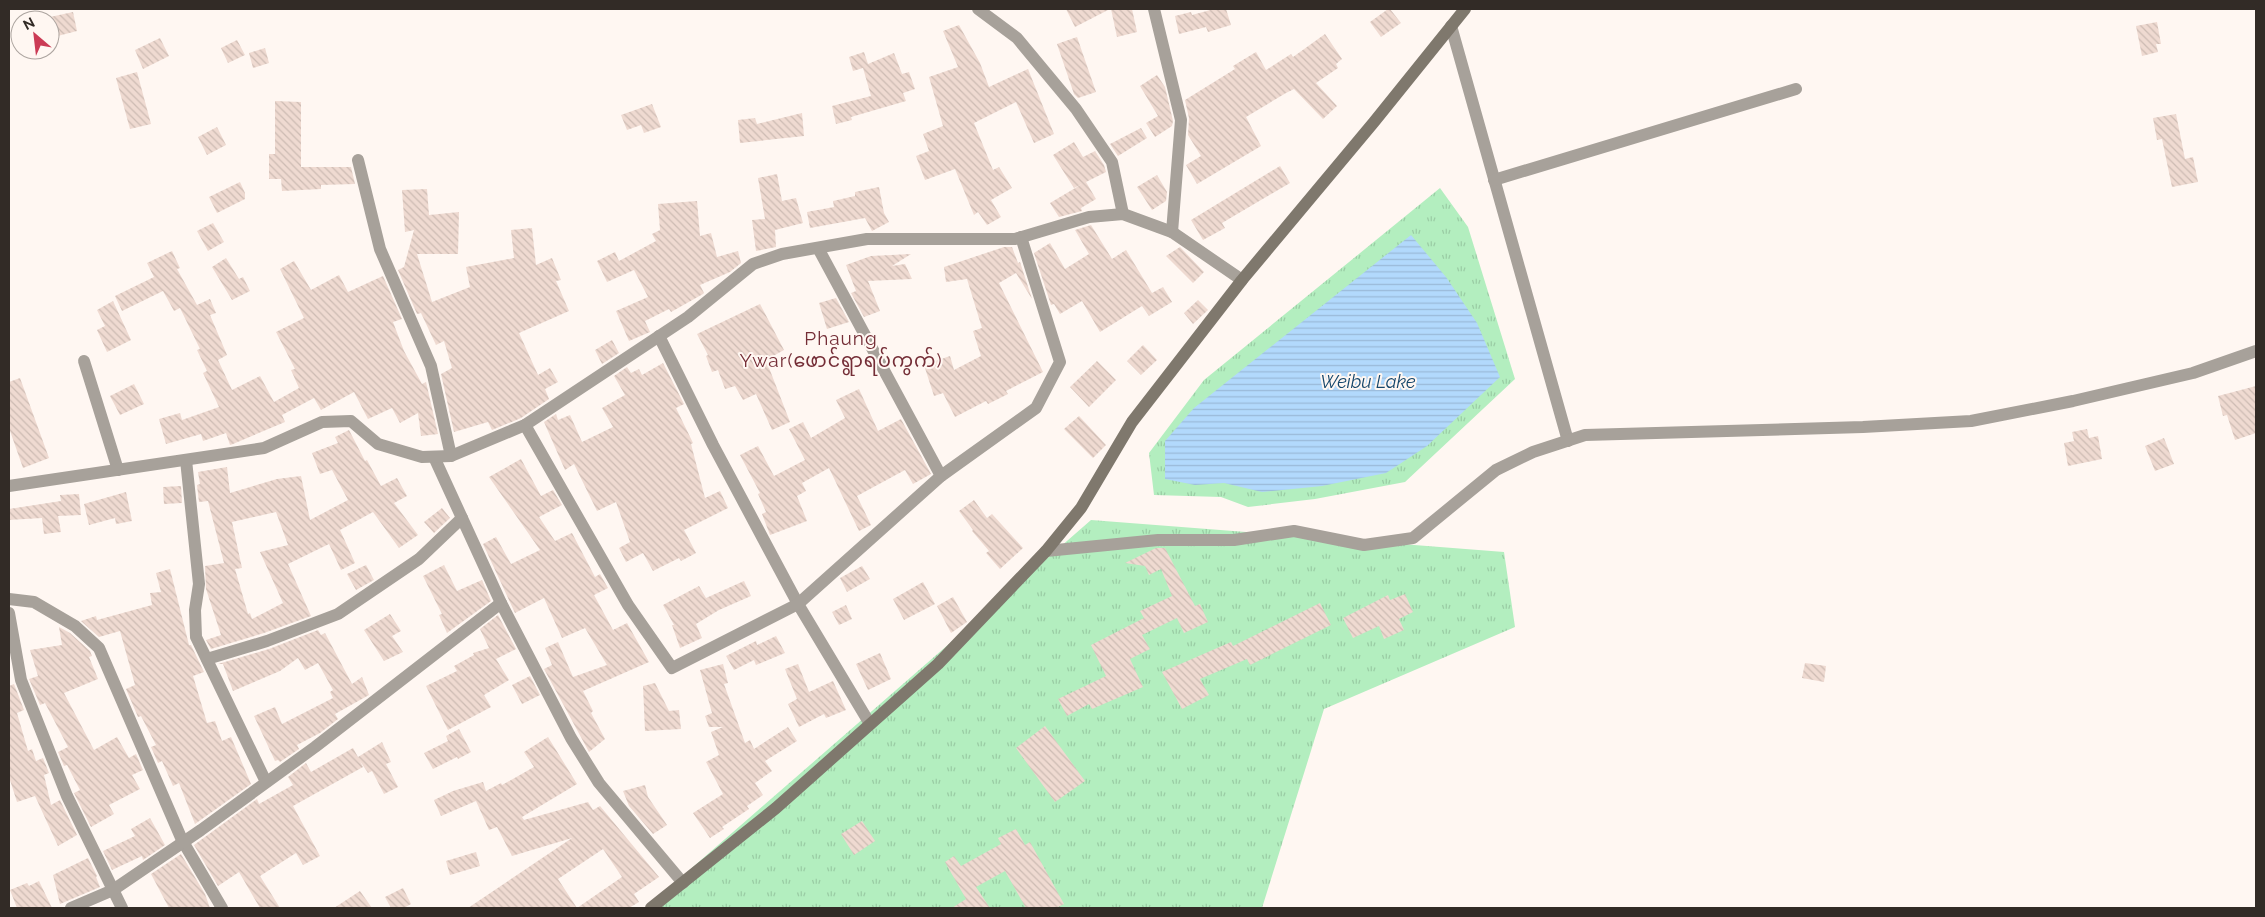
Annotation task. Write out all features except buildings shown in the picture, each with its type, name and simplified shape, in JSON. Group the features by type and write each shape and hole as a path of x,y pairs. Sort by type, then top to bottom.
{"main road":[{"path":"651,908 776,808 938,664 1046,551 1081,508 1132,422 1242,280 1374,122 1465,9"}],"street":[{"path":"978,9 1017,38 1076,109 1112,162 1122,214"},
{"path":"1154,9 1181,120 1172,232"},
{"path":"1451,26 1568,441"},
{"path":"1494,180 1796,89"},
{"path":"358,160 380,248 431,366 452,456"},
{"path":"9,486 264,448 322,422 351,421 378,444 422,457 452,456 525,425 688,317 753,264 782,254 867,239 1015,239 1089,217 1122,214 1172,232 1242,280"},
{"path":"525,425 628,604 672,668 798,604 941,476 1036,408 1060,362 1021,237"},
{"path":"818,248 941,476"},
{"path":"659,336 713,445 798,604 870,724"},
{"path":"1046,551 1158,540 1234,540 1294,531 1364,545 1413,538 1496,470 1533,452 1585,434 1863,427 1971,421 2194,372 2256,351"},
{"path":"84,361 118,470"},
{"path":"434,456 501,603 572,738 599,783 683,883"},
{"path":"186,460 199,584 195,610 196,637 266,782"},
{"path":"207,659 267,641 338,614 419,559 462,518"},
{"path":"9,600 34,602 75,626 99,648 182,840 222,908"},
{"path":"71,908 113,890 266,782 315,747 501,603"},
{"path":"9,613 21,680 67,796 122,908"}],"green space":[{"name":"Weibu Lake","path":"1440,188 1468,227 1515,379 1405,482 1315,499 1248,507 1221,497 1154,495 1149,453 1204,380"},
{"path":"1091,520 1504,552 1515,627 1324,709 1262,908 646,908"}],"water":[{"name":"Weibu Lake","path":"1411,235 1446,277 1477,323 1500,377 1427,446 1386,473 1322,486 1262,492 1224,483 1195,485 1165,479 1165,441 1194,408"}],"district":[{"name":"Phaung Ywar(ဖောင်ရွာရပ်ကွက်)","path":"841,349"}]}
